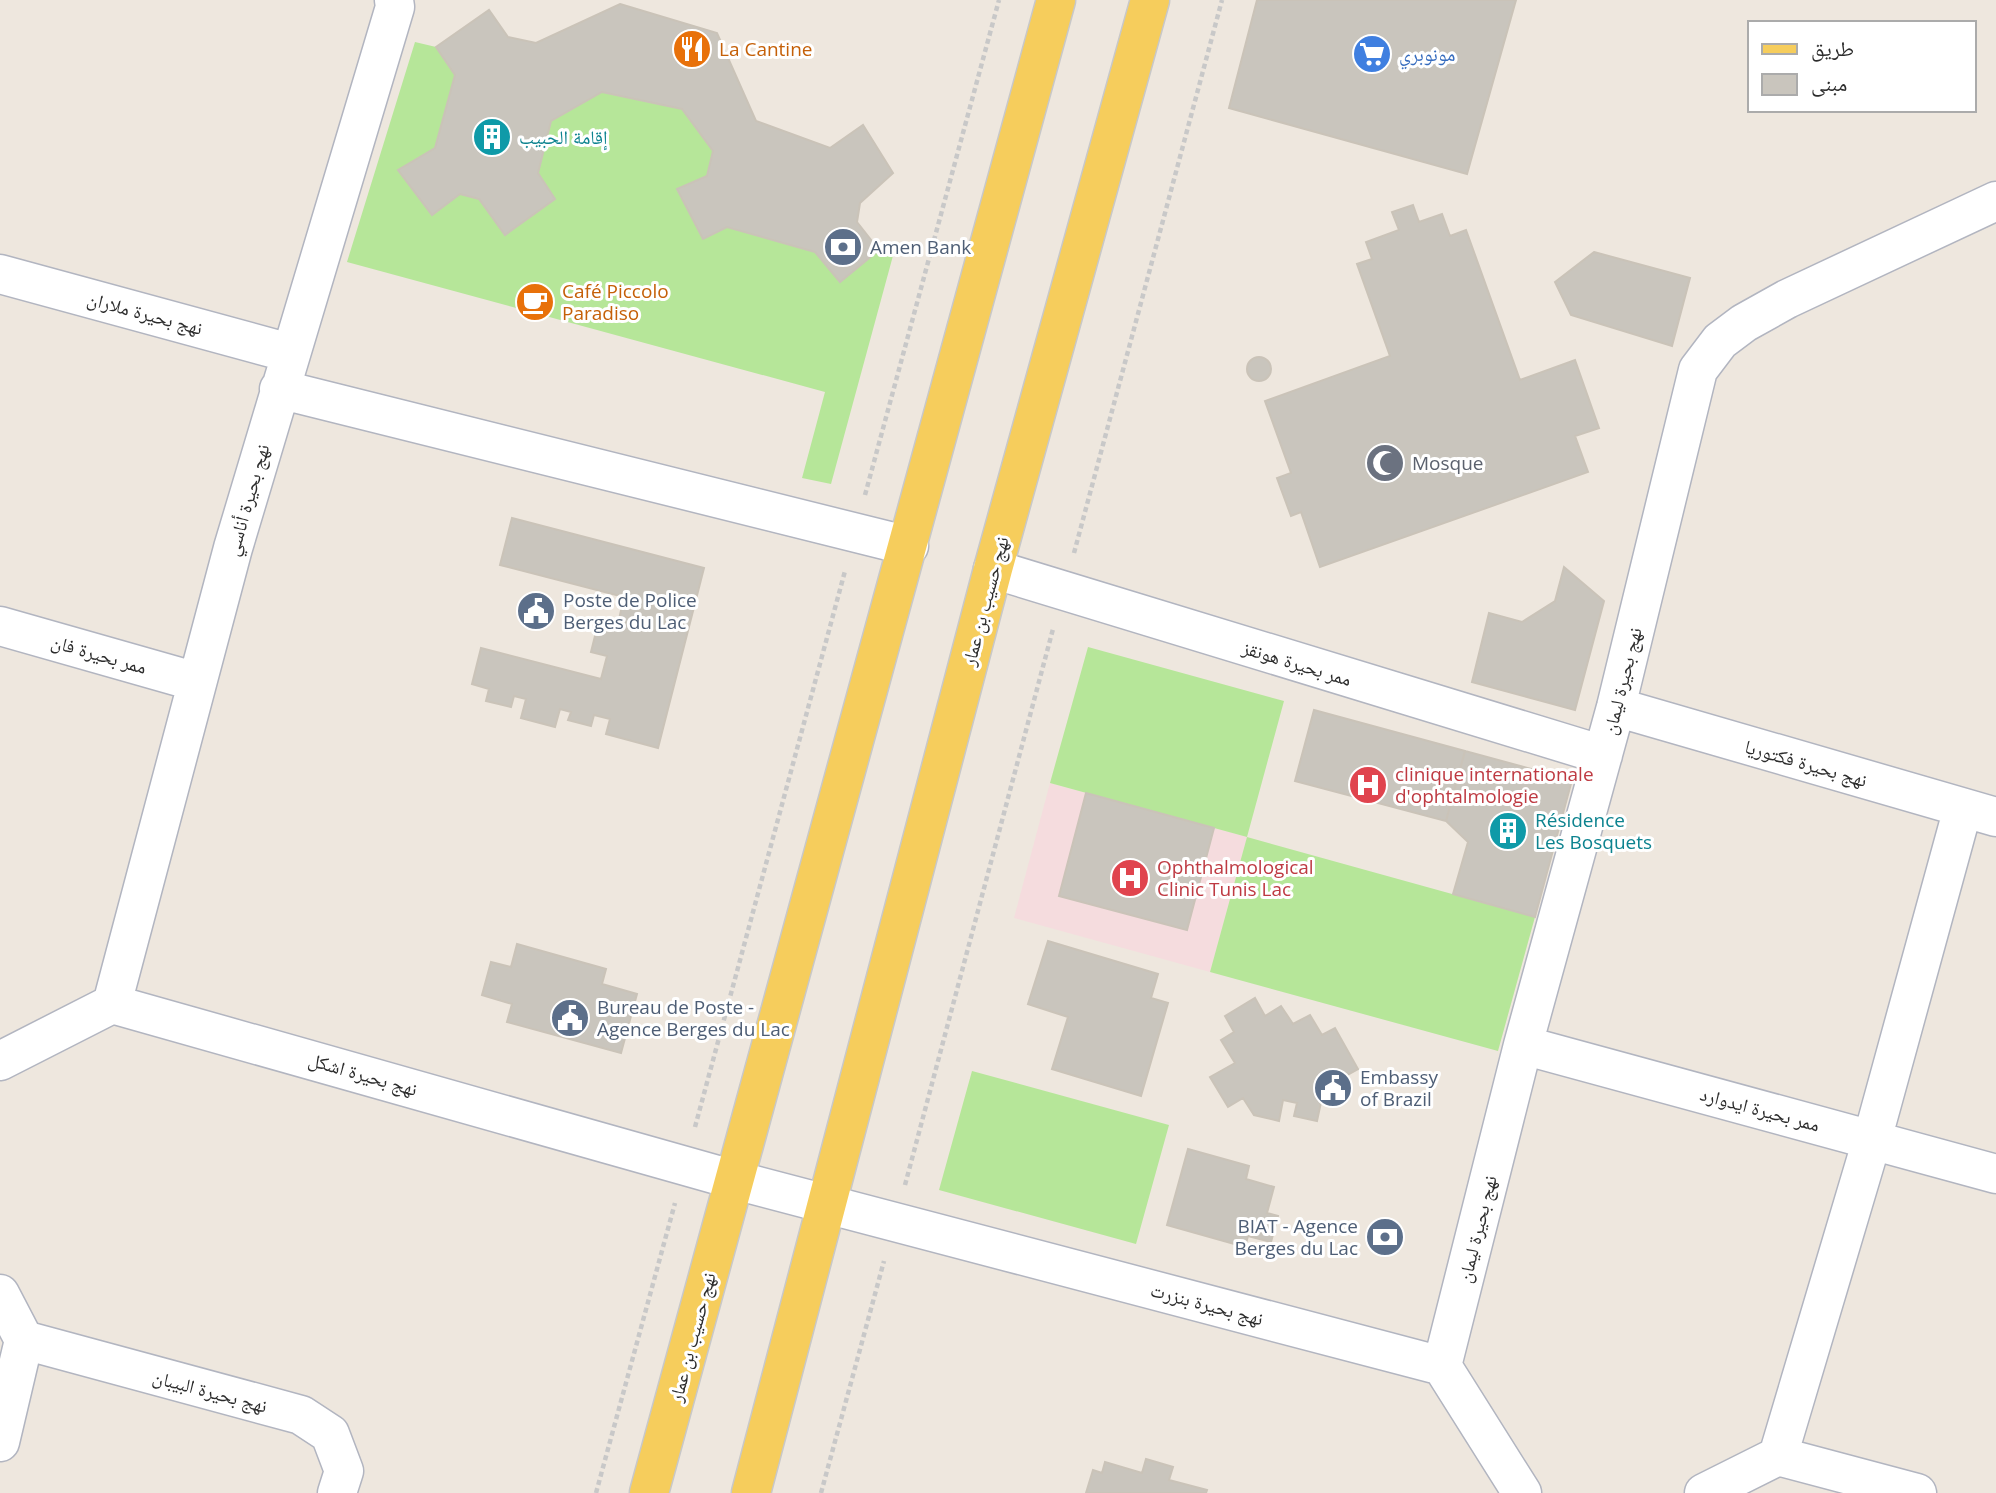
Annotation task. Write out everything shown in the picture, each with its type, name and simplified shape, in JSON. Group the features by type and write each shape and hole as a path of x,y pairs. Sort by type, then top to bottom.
{"main road":[{"name":"نهج حسيب بن عمار","path":"649,1493 1056,0"},
{"name":"نهج حسيب بن عمار","path":"751,1493 993,569 1150,0"}],"street":[{"name":"نهج بحيرة أناسي","path":"112,1004 233,548 395,7 394,0"},
{"name":"نهج بحيرة ليمان","path":"1442,1366 1523,1045 1616,708 1698,370 1720,341 1744,323 1787,299 1996,201"},
{"name":"نهج بحيرة ملاران","path":"0,274 290,353"},
{"path":"279,389 909,546"},
{"name":"ممر بحيرة هونقز","path":"993,569 1602,755"},
{"name":"ممر بحيرة فان","path":"0,626 197,681"},
{"name":"نهج بحيرة فكتوريا","path":"1616,708 1979,813"},
{"path":"1778,1455 1872,1140 1979,813"},
{"path":"0,1061 112,1004"},
{"name":"نهج بحيرة اشكل","path":"112,1004 735,1180"},
{"name":"ممر بحيرة ايدوارد","path":"1523,1045 1996,1174"},
{"path":"735,1180 826,1204"},
{"name":"نهج بحيرة بنزرت","path":"826,1204 1442,1366"},
{"path":"0,1294 24,1340 0,1442"},
{"name":"نهج بحيرة البيبان","path":"24,1340 301,1415 330,1434 344,1471 337,1493"},
{"path":"1442,1366 1522,1493"},
{"path":"1704,1493 1778,1455 1917,1493"}],"path":[{"path":"596,1493 999,0"},
{"path":"821,1493 1222,0"}],"shaded area":[{"name":"Ophthalmological Clinic Tunis Lac","path":"1050,783 1247,837 1210,972 1014,918"}],"green space":[{"name":"Café Piccolo Paradiso","path":"415,42 436,47 455,75 435,148 398,170 432,215 460,194 538,173 551,121 602,92 682,109 713,151 707,176 677,190 703,238 727,227 815,252 840,282 879,250 894,252 831,484 802,478 825,392 347,262"},
{"path":"1088,647 1284,701 1247,837 1050,783"},
{"path":"1247,837 1535,917 1498,1051 1210,972"},
{"path":"972,1071 1169,1125 1136,1244 939,1190"}],"building":[{"name":"مونوبري","path":"1257,0 1516,0 1467,174 1229,108"},
{"name":"إقامة الحبيب","path":"620,4 717,33 756,121 830,148 863,125 893,173 860,203 857,222 879,250 840,282 815,252 727,227 703,239 677,189 707,176 713,151 682,109 602,92 551,121 538,173 555,199 505,235 479,199 460,194 432,215 398,170 435,148 455,75 436,47 489,10 508,37 536,43"},
{"path":"1413,205 1419,222 1442,214 1450,236 1466,230 1520,380 1575,360 1599,428 1575,436 1588,472 1320,567 1301,512 1291,516 1277,478 1291,473 1265,401 1390,356 1357,264 1372,259 1366,242 1399,230 1392,212"},
{"path":"1594,252 1690,278 1672,346 1571,315 1555,282"},
{"path":"1259,357 1270,364 1271,369 1264,380 1259,381 1248,374 1247,369 1254,358"},
{"path":"512,518 704,568 658,748 606,734 610,719 594,715 591,726 568,720 571,712 560,709 555,727 521,718 526,699 514,696 511,707 486,701 489,689 472,684 481,648 601,679 607,656 591,652 599,620 618,624 624,597 500,565"},
{"path":"1564,567 1604,601 1575,710 1472,682 1489,613 1522,622 1555,601"},
{"path":"1314,710 1465,751 1446,821 1295,781"},
{"name":"Résidence Les Bosquets","path":"1465,751 1572,780 1535,917 1453,894 1468,842 1446,821"},
{"path":"1086,793 1214,828 1187,930 1059,896"},
{"path":"1048,941 1158,974 1151,998 1168,1003 1141,1096 1052,1069 1068,1017 1028,1004"},
{"path":"517,944 606,969 602,984 637,994 621,1053 507,1022 512,1004 482,995 491,962 511,967"},
{"path":"1255,998 1265,1016 1281,1006 1293,1024 1310,1015 1322,1035 1335,1028 1358,1069 1324,1088 1317,1121 1294,1116 1297,1103 1283,1100 1279,1121 1254,1115 1243,1098 1228,1107 1210,1077 1235,1063 1221,1040 1234,1032 1225,1016"},
{"path":"1188,1149 1249,1166 1246,1179 1274,1187 1267,1213 1278,1216 1271,1242 1248,1236 1245,1247 1167,1225"},
{"path":"1146,1459 1173,1467 1169,1480 1207,1490 1206,1493 1086,1493 1093,1470 1102,1473 1105,1462 1142,1473"}],"place":[{"name":"La Cantine","path":"692,49"},
{"name":"مونوبري","path":"1372,54"},
{"name":"إقامة الحبيب","path":"492,137"},
{"name":"Amen Bank","path":"843,247"},
{"name":"Café Piccolo Paradiso","path":"535,302"},
{"name":"Mosque","path":"1385,463"},
{"name":"Poste de Police Berges du Lac","path":"536,611"},
{"name":"clinique internationale d'ophtalmologie","path":"1368,785"},
{"name":"Résidence Les Bosquets","path":"1508,831"},
{"name":"Ophthalmological Clinic Tunis Lac","path":"1130,878"},
{"name":"Bureau de Poste - Agence Berges du Lac","path":"570,1018"},
{"name":"Embassy of Brazil","path":"1333,1088"},
{"name":"BIAT - Agence Berges du Lac","path":"1385,1237"}]}
